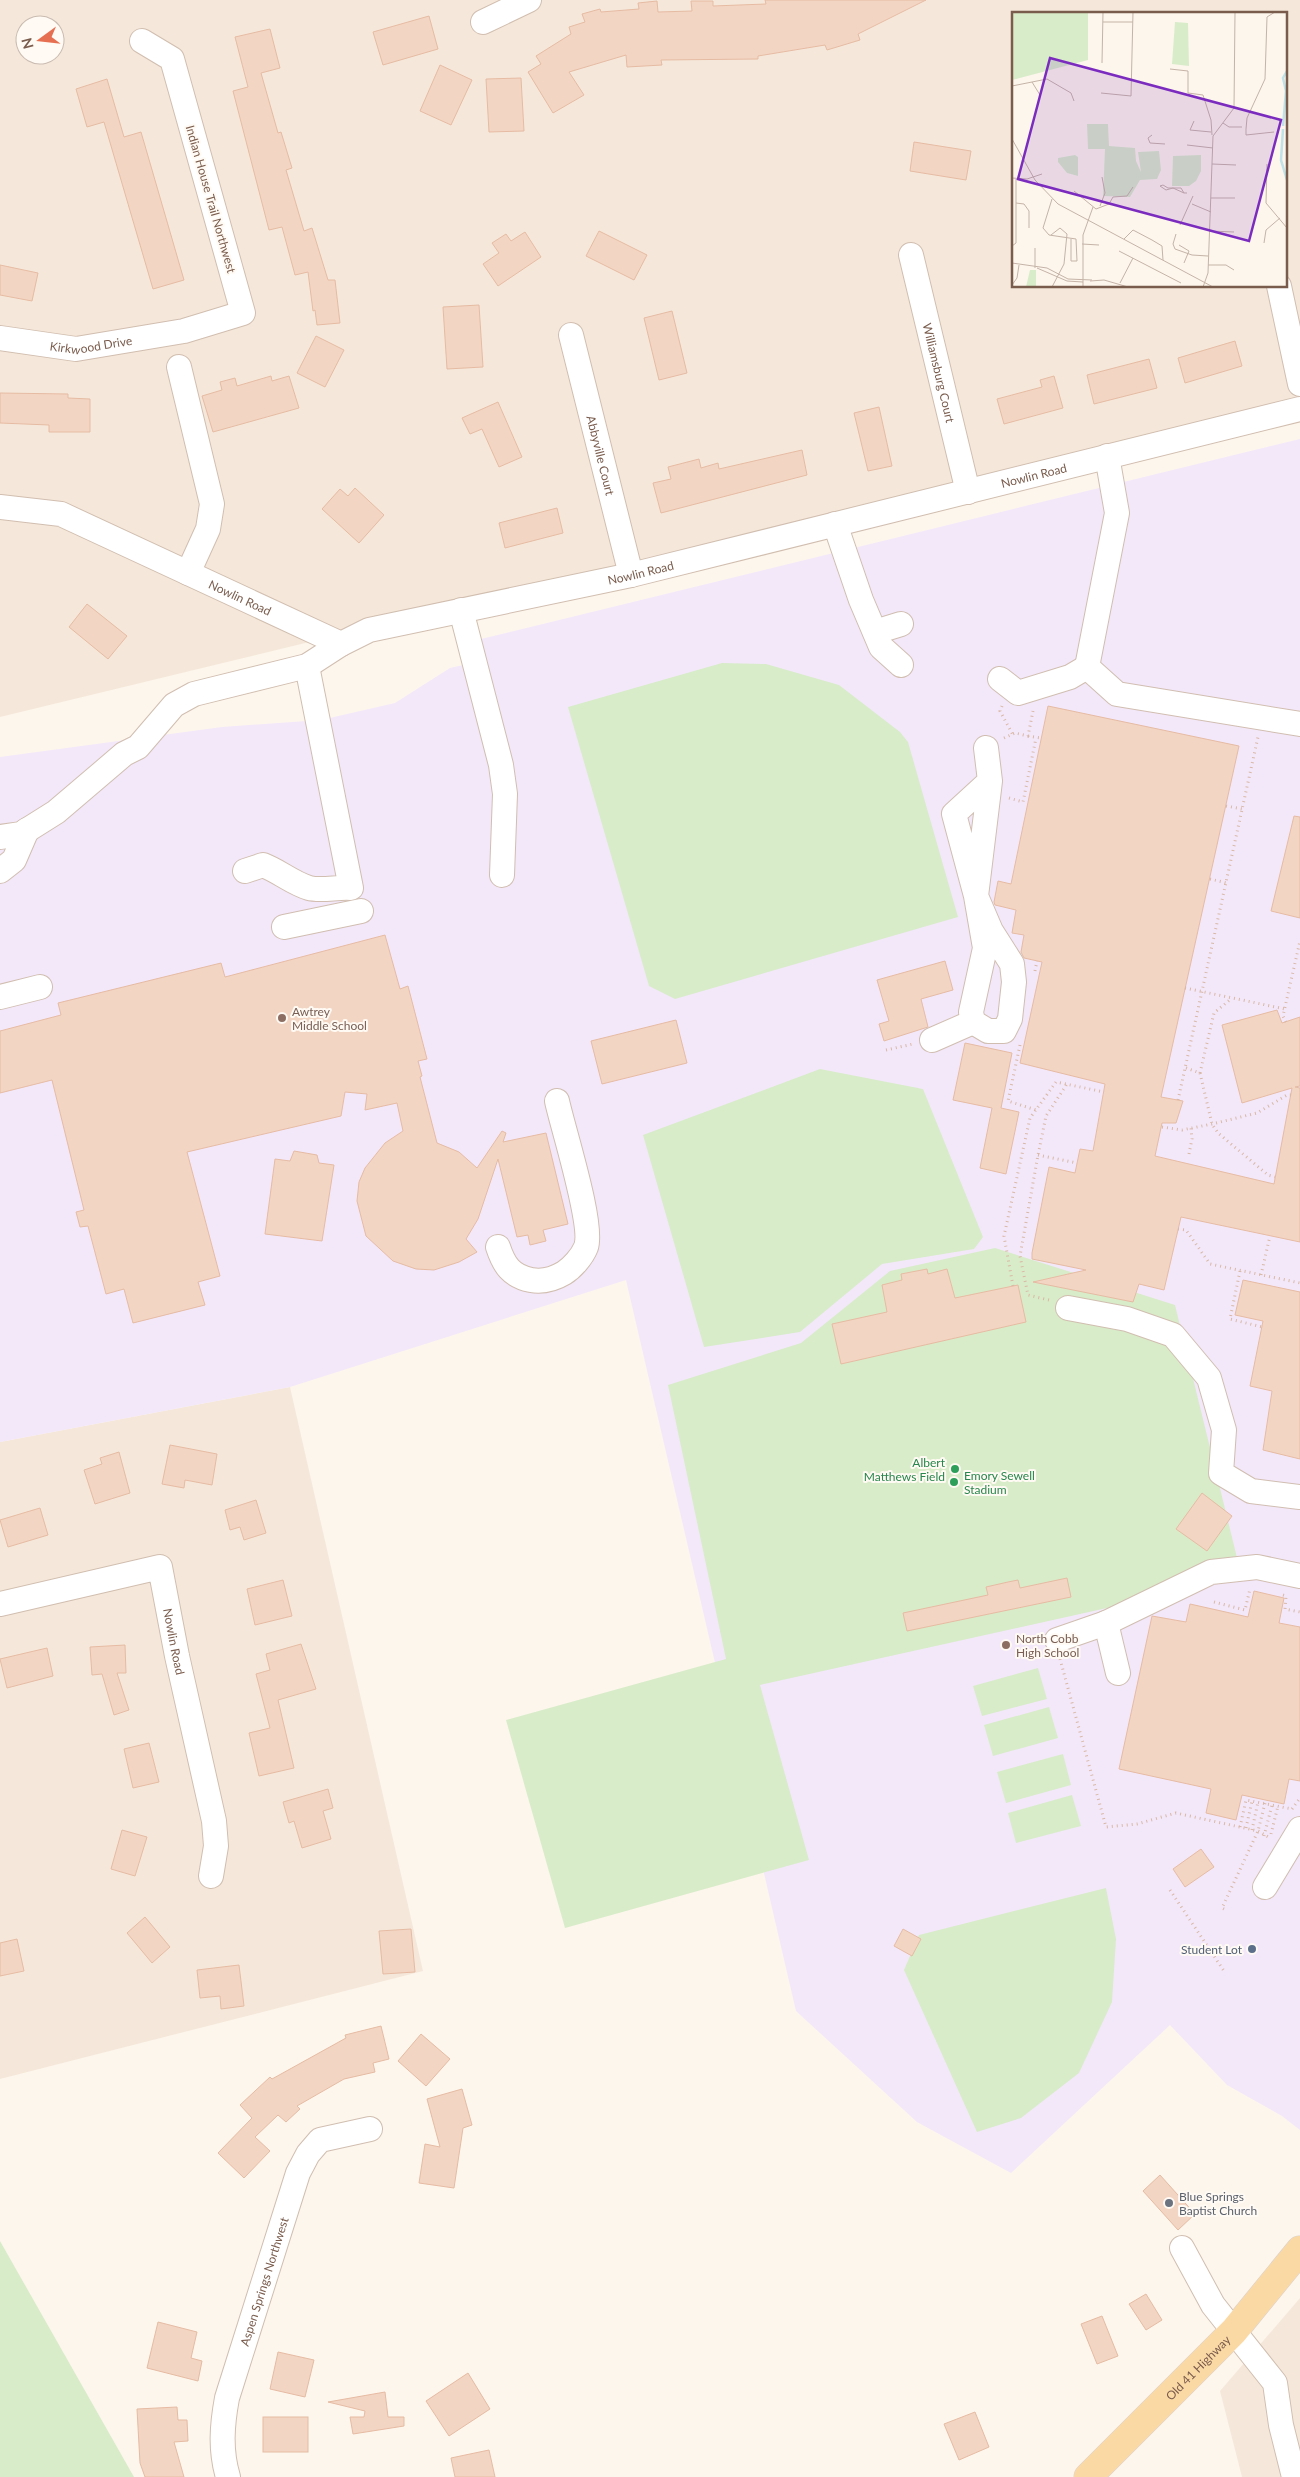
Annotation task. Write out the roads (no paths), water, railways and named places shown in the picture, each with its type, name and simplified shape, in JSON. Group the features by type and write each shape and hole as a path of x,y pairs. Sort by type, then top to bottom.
{"main road":[{"name":"Old 41 Highway","path":"1088,2477 1234,2331 1300,2250"}],"street":[{"path":"483,22 529,0"},
{"name":"Indian House Trail Northwest","path":"142,41 172,59 243,313 184,331"},
{"name":"Williamsburg Court","path":"911,254 968,492"},
{"path":"1278,288 1300,384"},
{"name":"Kirkwood Drive","path":"0,338 76,349 184,331"},
{"name":"Abbyville Court","path":"571,335 630,575"},
{"path":"178,367 212,504 208,529 188,574"},
{"name":"Nowlin Road","path":"0,507 61,514 341,644 369,630 630,575 1300,409"},
{"path":"1000,691 1018,693 1070,677 1087,667 1117,513 1107,456"},
{"path":"835,524 874,632 881,647 900,665"},
{"path":"461,610 501,765 505,794 502,875"},
{"path":"874,632 901,624"},
{"path":"0,837 21,834 56,812 124,754 138,747 174,705 183,699 194,694 307,666 341,644"},
{"path":"245,871 264,865 308,888 318,890 330,887 352,888 307,666"},
{"path":"1087,667 1117,694 1300,724"},
{"path":"986,748 989,789 976,896 991,930 1012,964 1014,982 1010,1019 1004,1030 988,1031 973,1022 971,1012 985,948 976,896 954,814 989,789"},
{"path":"0,871 14,860 27,830"},
{"path":"284,927 361,911"},
{"path":"0,997 40,987"},
{"path":"932,1040 973,1022"},
{"path":"498,1247 504,1264 509,1270 524,1278 537,1281 556,1278 571,1269 586,1248 587,1224 557,1101"},
{"path":"1068,1308 1127,1319 1173,1335 1209,1378 1224,1430 1221,1473 1251,1491 1300,1497"},
{"name":"Nowlin Road","path":"0,1604 160,1567 177,1656 214,1821 216,1846 211,1876"},
{"path":"1057,1646 1211,1572 1257,1567 1300,1576"},
{"path":"1106,1623 1118,1673"},
{"path":"1265,1887 1290,1819"},
{"name":"Aspen Springs Northwest","path":"228,2477 222,2459 222,2432 227,2398 295,2179 308,2154 320,2140 370,2129"},
{"path":"1182,2248 1213,2305 1275,2383 1279,2416 1294,2477"}],"place":[{"name":"Awtrey Middle School","path":"282,1018"},
{"name":"Albert Matthews Field","path":"955,1469"},
{"name":"Emory Sewell Stadium","path":"954,1482"},
{"name":"North Cobb High School","path":"1006,1645"},
{"name":"Student Lot","path":"1252,1949"},
{"name":"Blue Springs Baptist Church","path":"1169,2203"}]}
